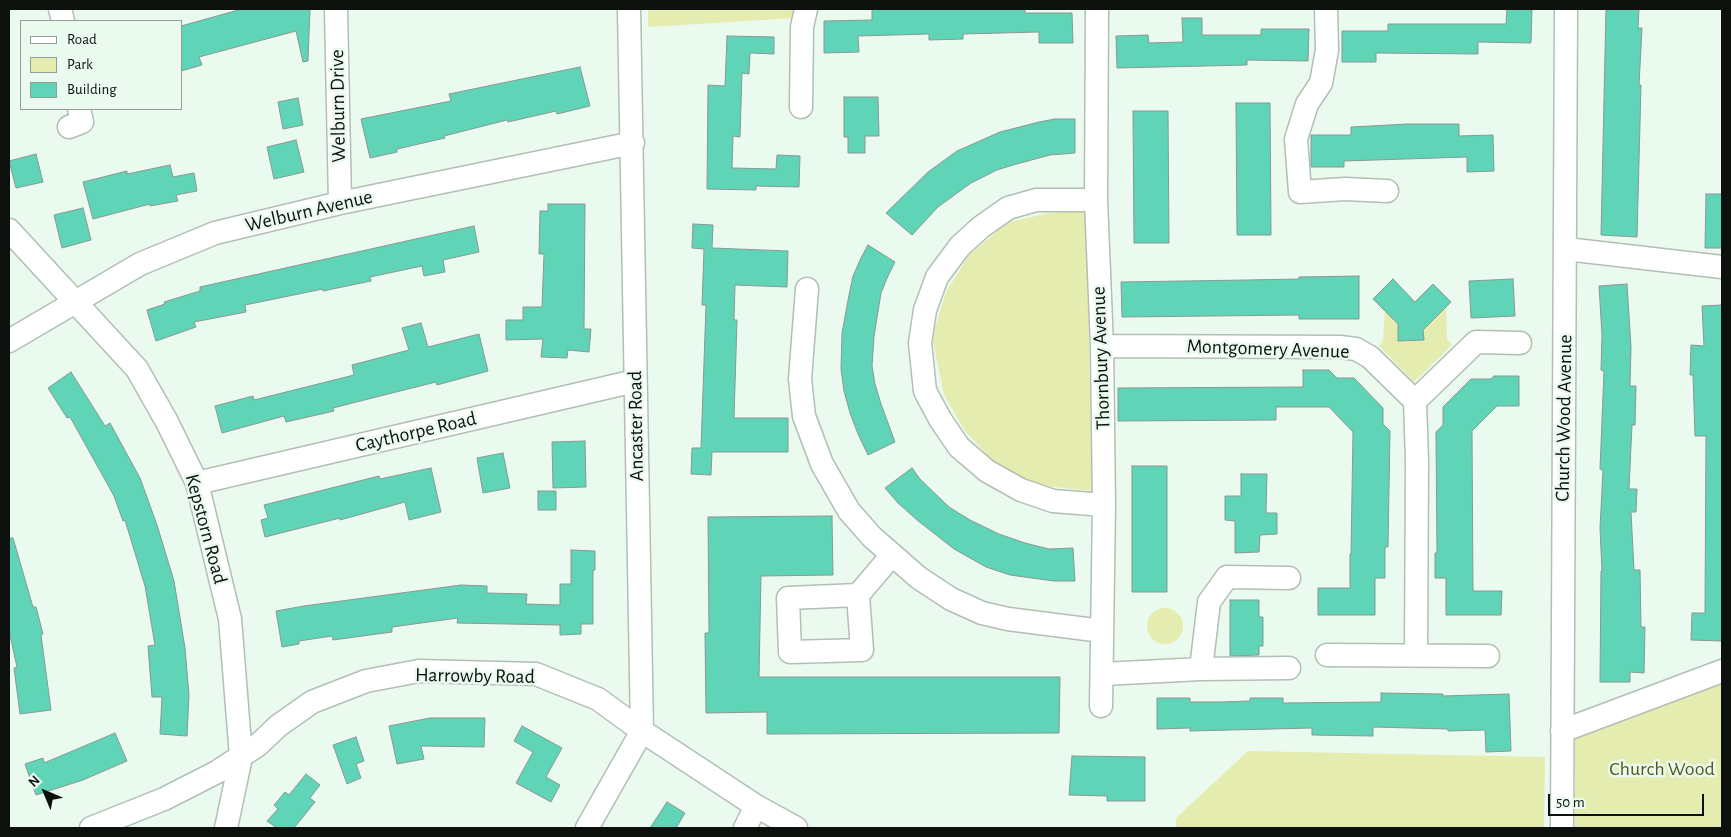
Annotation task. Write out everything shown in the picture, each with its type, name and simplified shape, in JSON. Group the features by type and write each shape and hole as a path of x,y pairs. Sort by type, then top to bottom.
{"street":[{"name":"Welburn Drive","path":"336,9 340,203"},
{"name":"Ancaster Road","path":"629,9 633,143 635,381 642,731"},
{"path":"801,107 802,27 806,9"},
{"name":"Thornbury Avenue","path":"1097,9 1096,200 1102,346 1104,505 1103,674 1101,706"},
{"path":"1326,9 1327,50 1321,83 1307,104 1296,139 1300,192 1387,191"},
{"name":"Church Wood Avenue","path":"1562,828 1562,488 1566,249 1566,9"},
{"name":"Welburn Avenue","path":"9,341 74,301 140,264 216,233 340,203 633,143"},
{"path":"1096,200 1036,200 1008,208 981,227 960,246 937,277 925,310 920,343 925,391 940,419 959,447 987,471 1021,490 1053,501 1104,505"},
{"name":"Kepstorn Road","path":"9,230 137,369 167,422 197,483 230,620 241,757 226,828"},
{"path":"1566,249 1722,267"},
{"path":"807,289 800,379 804,416 822,464 849,511 872,537 892,555 919,578 951,599 982,613 1008,619 1102,631"},
{"path":"1416,655 1417,461 1415,401 1476,342 1520,343"},
{"name":"Montgomery Avenue","path":"1102,346 1340,347 1356,349 1370,357 1415,401"},
{"name":"Caythorpe Road","path":"197,483 635,381"},
{"path":"858,595 892,555"},
{"path":"1201,668 1209,602 1226,577 1289,578"},
{"path":"1327,655 1488,656"},
{"path":"1103,674 1201,668 1289,668"},
{"name":"Harrowby Road","path":"91,828 164,799 217,772 241,757 278,726 312,702 366,681 419,671 536,674 598,699 642,731 756,806 796,828"},
{"path":"1562,731 1722,671"},
{"path":"587,828 642,731"},
{"path":"745,828 756,806"}],"green space":[{"path":"648,9 798,9 795,18 648,27"},
{"path":"1086,210 1092,491 1036,485 996,464 965,431 944,395 932,337 946,292 969,255 1008,222 1050,213"},
{"path":"1446,307 1447,339 1452,345 1414,382 1379,346 1383,341 1385,311 1398,324 1398,341 1423,341 1423,329"},
{"path":"1165,608 1172,609 1178,613 1182,619 1182,633 1178,639 1172,643 1165,644 1158,643 1152,639 1148,633 1147,626 1148,619 1152,613 1158,609"},
{"name":"Church Wood","path":"1722,682 1722,828 1575,828 1575,737"},
{"path":"1248,751 1545,757 1544,828 1176,828 1176,818"}],"building":[{"path":"242,9 310,9 308,61 303,62 296,31 199,57 202,65 182,71 182,26"},
{"path":"872,9 1025,9 1025,13 1072,13 1073,43 1039,43 1039,32 963,34 963,39 929,40 929,34 858,36 859,52 824,53 824,21 872,20"},
{"path":"1507,9 1532,9 1531,43 1478,42 1478,54 1376,53 1376,62 1342,62 1342,31 1388,31 1388,24 1506,24"},
{"path":"1606,9 1639,9 1638,28 1642,28 1639,85 1641,85 1637,237 1601,235"},
{"path":"1182,18 1202,18 1202,35 1261,35 1261,29 1309,29 1308,61 1247,60 1247,65 1117,68 1116,36 1148,35 1149,43 1183,42"},
{"path":"727,36 774,37 774,54 750,53 749,74 742,73 740,137 733,136 732,168 776,169 777,155 800,156 799,187 756,186 756,190 707,189 708,85 725,86"},
{"path":"580,67 590,106 557,114 556,111 508,122 507,120 370,158 361,119 451,101 449,94"},
{"path":"844,97 878,97 879,136 865,136 865,153 848,153 848,137 844,137"},
{"path":"298,98 303,125 283,129 278,102"},
{"path":"1236,103 1270,103 1271,235 1237,235"},
{"path":"1133,111 1168,111 1169,243 1134,243"},
{"path":"1055,119 1075,119 1075,153 1050,155 1013,165 997,170 971,183 938,207 912,235 886,213 928,172 957,151 1000,132"},
{"path":"1459,124 1459,136 1493,135 1494,171 1467,172 1467,157 1344,161 1344,167 1311,167 1311,135 1351,135 1351,127"},
{"path":"296,140 304,172 274,179 267,147"},
{"path":"36,154 43,182 16,188 9,161"},
{"path":"170,165 173,177 194,173 197,191 176,195 178,201 150,206 150,204 93,219 83,182 127,171 127,174"},
{"path":"1706,194 1722,194 1722,248 1705,248"},
{"path":"548,204 585,204 584,329 591,329 589,352 568,350 567,358 541,357 543,339 506,340 506,320 523,320 523,307 542,307 544,254 539,254 540,211 548,211"},
{"path":"83,208 91,240 62,248 54,215"},
{"path":"693,224 713,225 712,248 788,251 787,287 735,285 734,320 737,320 734,418 788,418 788,452 712,452 711,475 691,474 692,448 701,448 706,305 702,305 704,249 692,248"},
{"path":"474,226 479,252 443,260 445,272 424,276 422,266 370,277 371,281 245,305 246,312 194,322 196,327 156,341 147,310 165,304 164,302 200,291 200,287"},
{"path":"868,245 895,262 881,293 874,336 872,366 881,404 895,442 868,455 850,413 841,369 842,333 853,276"},
{"path":"1359,276 1359,319 1299,319 1299,315 1122,317 1121,282"},
{"path":"1393,279 1415,302 1433,284 1451,302 1423,330 1424,340 1398,341 1398,324 1373,299"},
{"path":"1513,279 1515,316 1471,318 1469,281"},
{"path":"1627,284 1631,347 1630,386 1636,386 1635,425 1632,425 1629,489 1637,489 1636,512 1631,512 1634,570 1640,570 1641,627 1645,627 1644,673 1630,672 1630,682 1600,682 1602,571 1600,528 1603,470 1600,469 1604,371 1601,370 1602,335 1599,286"},
{"path":"1722,305 1722,633 1721,641 1691,640 1692,613 1705,613 1706,436 1695,436 1693,375 1690,375 1691,345 1704,346 1702,306"},
{"path":"421,323 428,347 479,334 488,371 437,385 436,382 333,408 334,411 286,422 284,416 222,433 215,406 253,396 254,400 354,375 352,365 409,350 402,328"},
{"path":"1303,370 1329,370 1337,378 1354,378 1383,408 1383,424 1390,431 1388,547 1385,547 1385,578 1375,578 1375,615 1318,615 1318,588 1350,588 1353,432 1329,407 1276,407 1276,420 1118,421 1118,388 1303,387"},
{"path":"71,372 105,426 110,423 140,478 157,525 174,581 185,648 189,695 187,736 160,734 162,697 152,697 148,646 155,645 145,586 125,520 123,521 114,496 70,417 67,418 48,388"},
{"path":"1494,376 1519,376 1519,406 1497,406 1472,431 1473,591 1502,591 1501,615 1446,615 1446,578 1435,578 1435,553 1437,553 1436,432 1443,425 1443,407 1471,379 1491,379"},
{"path":"585,441 586,487 553,488 552,442"},
{"path":"503,453 510,488 483,493 477,458"},
{"path":"1132,466 1167,466 1167,592 1132,592"},
{"path":"431,468 441,512 409,520 405,502 340,520 340,518 265,537 261,520 268,518 264,505 379,476 380,479"},
{"path":"912,468 920,479 949,507 970,520 999,534 1025,543 1049,549 1073,548 1075,581 1054,581 1010,575 986,567 954,549 917,520 885,488"},
{"path":"1241,474 1267,474 1266,513 1277,513 1277,534 1260,535 1259,552 1235,553 1235,521 1225,520 1225,496 1241,496"},
{"path":"538,491 556,491 556,510 538,510"},
{"path":"832,516 833,575 761,576 759,677 1060,677 1059,733 767,734 767,712 706,713 705,633 709,633 708,517"},
{"path":"9,538 13,538 43,634 41,635 51,710 20,714 14,668 17,667 9,631"},
{"path":"571,550 595,551 593,624 581,624 581,634 560,635 560,625 457,623 458,618 392,627 392,632 333,640 332,636 299,641 299,644 282,647 276,611 304,606 461,585 487,586 487,593 527,594 526,604 560,605 560,584 571,584"},
{"path":"1230,600 1259,600 1259,617 1263,617 1263,646 1259,646 1259,655 1230,656"},
{"path":"1381,693 1443,694 1443,696 1509,694 1511,751 1486,752 1485,730 1448,731 1448,729 1373,727 1373,736 1312,735 1312,728 1190,731 1190,728 1157,729 1157,698 1190,698 1190,702 1250,701 1250,698 1283,698 1283,703 1381,702"},
{"path":"430,718 485,718 484,747 421,746 424,759 397,764 389,726"},
{"path":"522,726 562,748 546,777 560,785 551,802 516,783 533,752 514,741"},
{"path":"115,733 127,761 83,780 36,795 25,764 43,758 44,763"},
{"path":"356,737 364,761 356,764 361,778 347,784 333,745"},
{"path":"1072,756 1145,757 1145,801 1107,801 1107,796 1069,795"},
{"path":"306,774 320,785 310,798 315,802 294,828 277,828 267,821 278,809 274,805 285,792 289,795"},
{"path":"667,802 685,813 676,828 650,828"}]}
